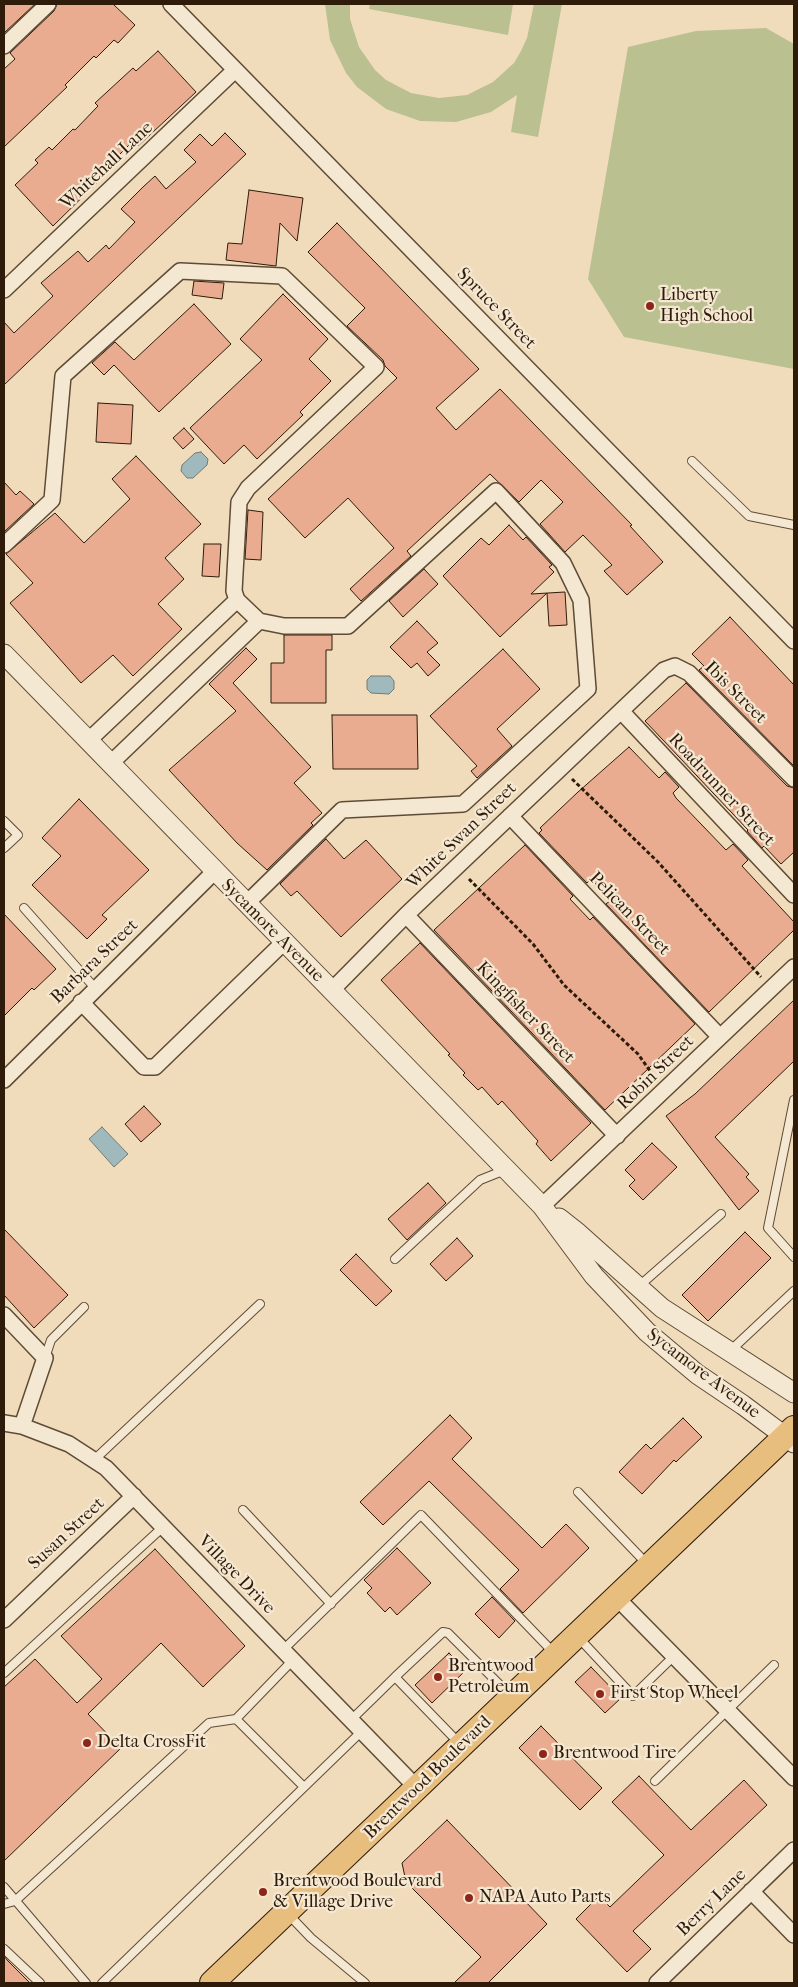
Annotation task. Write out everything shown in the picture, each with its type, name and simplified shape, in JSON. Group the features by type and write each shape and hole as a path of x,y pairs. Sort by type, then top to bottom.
{"main road":[{"name":"Brentwood Boulevard","path":"212,1983 616,1597 791,1436"}],"street":[{"path":"4,46 48,4"},
{"name":"Spruce Street","path":"171,4 794,641"},
{"name":"Whitehall Lane","path":"4,290 235,70"},
{"path":"4,546 52,500 63,376 180,271 282,276 376,367 248,488 239,502 234,591 237,600 259,621 284,626 348,626 496,491 563,563 581,600 588,689 463,804 342,810 247,903"},
{"path":"89,740 237,600"},
{"path":"110,763 259,621"},
{"name":"Sycamore Avenue","path":"4,654 89,740 214,872 247,903 542,1206 594,1276 647,1332 698,1374 791,1436"},
{"name":"Ibis Street","path":"621,711 664,670 675,666 688,673 794,779"},
{"name":"White Swan Street","path":"332,990 406,915 621,711"},
{"name":"Roadrunner Street","path":"621,711 793,892"},
{"name":"Pelican Street","path":"510,816 720,1037"},
{"name":"Barbara Street","path":"4,1080 214,872"},
{"name":"Kingfisher Street","path":"406,915 617,1136"},
{"path":"81,1002 144,1067 155,1067 284,942"},
{"name":"Robin Street","path":"542,1206 794,966"},
{"name":"Sycamore Avenue","path":"542,1206 578,1233 662,1308 794,1393"},
{"path":"4,1315 45,1358 22,1426"},
{"name":"Village Drive","path":"4,1423 22,1426 69,1444 106,1468 417,1788"},
{"name":"Susan Street","path":"4,1620 134,1496"},
{"path":"616,1597 794,1778"},
{"name":"Berry Lane","path":"657,1983 794,1850"},
{"path":"751,1891 794,1935"}],"lane":[{"path":"692,461 749,516 794,525"},
{"path":"4,821 18,835 4,848"},
{"path":"24,908 95,988"},
{"path":"794,1100 768,1228 794,1257"},
{"path":"395,1259 480,1180 507,1170"},
{"path":"638,1287 721,1214"},
{"path":"730,1352 794,1291"},
{"path":"94,1460 260,1304"},
{"path":"45,1358 50,1340 84,1307"},
{"path":"578,1492 649,1566"},
{"path":"243,1510 331,1604"},
{"path":"4,1904 15,1901 209,1723 236,1719 331,1604 421,1516 556,1655"},
{"path":"4,1673 163,1526"},
{"path":"102,1983 304,1787 357,1726 395,1677 443,1632 448,1633 513,1697"},
{"path":"577,1635 633,1696 674,1656"},
{"path":"655,1781 774,1665"},
{"path":"395,1677 462,1746"},
{"path":"236,1719 304,1787"},
{"path":"4,1887 86,1983"},
{"path":"287,1913 311,1938 365,1983"},
{"path":"4,1949 40,1983"}],"path":[{"path":"561,768 658,862 771,989"},
{"path":"457,867 532,944 564,985 638,1054 666,1089"}],"green space":[{"path":"325,4 350,4 350,19 359,47 375,70 386,80 411,93 439,98 467,95 493,82 514,63 521,51 527,38 534,4 562,4 538,137 511,132 517,95 491,112 456,122 420,121 386,109 357,87 346,73 330,40"},
{"path":"370,4 513,4 508,35 369,9"},
{"path":"766,28 794,44 794,369 624,337 588,279 628,47 696,31"}],"water":[{"path":"201,452 208,459 207,465 193,478 187,478 181,471 182,465 195,453"},
{"path":"371,676 390,676 394,681 394,689 389,694 371,693 367,689 367,680"},
{"path":"102,1127 128,1154 114,1167 89,1139"}],"building":[{"path":"4,4 35,4 4,33"},
{"path":"57,4 113,4 135,25 118,43 114,40 96,58 94,56 65,85 67,87 4,147 4,69 15,59 10,53 54,11"},
{"path":"158,51 196,92 138,146 133,141 109,165 112,168 53,226 15,185 38,163 35,160 49,147 52,150 73,129 75,130 98,106 95,103 133,68 136,71"},
{"path":"225,133 246,154 4,385 4,322 14,333 53,296 41,283 78,251 88,262 106,245 109,249 135,222 121,209 155,176 166,189 196,162 184,150 200,134 212,146"},
{"path":"249,190 303,198 297,241 280,223 276,266 226,260 228,243 242,244"},
{"path":"337,223 479,369 436,408 456,430 500,389 632,525 630,526 663,562 627,595 604,571 612,565 583,535 565,552 540,524 563,502 541,480 519,502 490,474 407,551 411,556 361,601 350,589 394,548 348,498 305,538 268,499 397,378 385,366 383,360 347,326 365,308 308,252"},
{"path":"194,281 224,283 222,299 192,295"},
{"path":"283,294 328,339 309,359 331,381 300,412 303,415 257,459 244,445 224,464 190,428 262,360 240,339"},
{"path":"194,304 231,344 159,412 114,365 104,375 92,363 115,342 134,360"},
{"path":"98,403 133,405 131,444 96,442"},
{"path":"184,428 194,439 183,449 173,438"},
{"path":"136,456 201,524 165,558 184,579 158,604 182,629 133,676 113,655 81,683 10,603 33,583 6,554 55,513 84,543 130,499 112,479"},
{"path":"4,482 16,495 20,491 34,504 4,532"},
{"path":"248,510 263,512 261,560 245,559"},
{"path":"509,525 523,540 526,537 552,565 549,567 554,572 531,594 547,593 500,637 443,576 481,538 489,545"},
{"path":"204,544 221,544 219,577 202,576"},
{"path":"424,569 438,584 403,617 389,601"},
{"path":"565,592 567,625 549,626 547,593"},
{"path":"730,617 794,685 794,766 699,670 704,666 692,654"},
{"path":"417,621 438,643 427,652 440,665 428,676 417,663 411,668 390,647"},
{"path":"284,635 332,635 332,650 326,650 326,703 271,703 271,663 284,663"},
{"path":"246,648 257,659 233,683 311,767 294,783 322,813 311,823 313,825 267,870 237,843 169,770 236,711 209,684"},
{"path":"503,649 540,689 497,729 512,746 477,778 471,771 477,766 430,716"},
{"path":"686,683 787,786 794,788 794,852 781,864 764,846 762,848 748,830 645,721"},
{"path":"332,715 417,715 418,769 333,769"},
{"path":"629,747 659,778 665,772 679,787 673,793 676,798 726,850 733,844 748,860 742,866 794,922 794,930 709,1012 606,904 611,900 591,879 587,883 539,833 542,830 540,828"},
{"path":"79,799 149,870 102,915 107,919 87,939 32,885 61,856 42,838"},
{"path":"326,839 344,859 366,840 402,879 341,937 297,891 291,896 280,884"},
{"path":"525,845 573,896 570,899 590,920 593,917 695,1024 605,1110 434,930"},
{"path":"4,914 56,969 34,990 32,988 4,1016"},
{"path":"420,943 591,1123 551,1161 536,1144 538,1141 502,1101 498,1105 482,1087 478,1090 463,1075 465,1073 448,1055 450,1054 381,980"},
{"path":"794,1000 794,1061 715,1137 749,1174 746,1177 759,1191 739,1210 666,1116 695,1094"},
{"path":"144,1106 161,1124 141,1142 125,1124"},
{"path":"652,1143 677,1167 643,1200 629,1186 635,1180 625,1170"},
{"path":"428,1183 446,1203 407,1240 388,1219"},
{"path":"4,1229 68,1295 34,1328 4,1295"},
{"path":"745,1232 771,1258 708,1321 682,1295"},
{"path":"457,1238 473,1256 446,1281 430,1264"},
{"path":"356,1254 392,1291 376,1306 340,1270"},
{"path":"450,1415 472,1438 452,1459 542,1548 566,1524 589,1548 523,1613 500,1589 519,1570 429,1481 383,1525 360,1502"},
{"path":"683,1418 702,1437 676,1462 674,1460 642,1494 619,1472 646,1444 651,1449"},
{"path":"397,1548 431,1583 397,1615 390,1607 385,1612 367,1593 372,1588 364,1580"},
{"path":"155,1549 245,1646 203,1687 161,1643 88,1714 121,1748 4,1861 4,1687 35,1659 77,1703 102,1679 61,1636"},
{"path":"492,1597 515,1621 499,1638 475,1614"},
{"path":"449,1653 466,1670 432,1703 415,1685"},
{"path":"591,1667 621,1698 605,1713 575,1682"},
{"path":"541,1726 602,1788 580,1810 519,1748"},
{"path":"639,1776 691,1830 744,1780 767,1805 633,1931 651,1949 627,1972 576,1919 599,1896 610,1907 664,1855 612,1802"},
{"path":"447,1820 547,1924 488,1983 454,1983 481,1957 406,1882 402,1863"},
{"path":"4,1956 8,1961 30,1983 4,1983"}],"place":[{"name":"Liberty High School","path":"650,306"},
{"name":"Brentwood Petroleum","path":"438,1677"},
{"name":"First Stop Wheel","path":"600,1694"},
{"name":"Delta CrossFit","path":"87,1743"},
{"name":"Brentwood Tire","path":"543,1754"},
{"name":"Brentwood Boulevard & Village Drive","path":"263,1892"},
{"name":"NAPA Auto Parts","path":"469,1898"}]}
